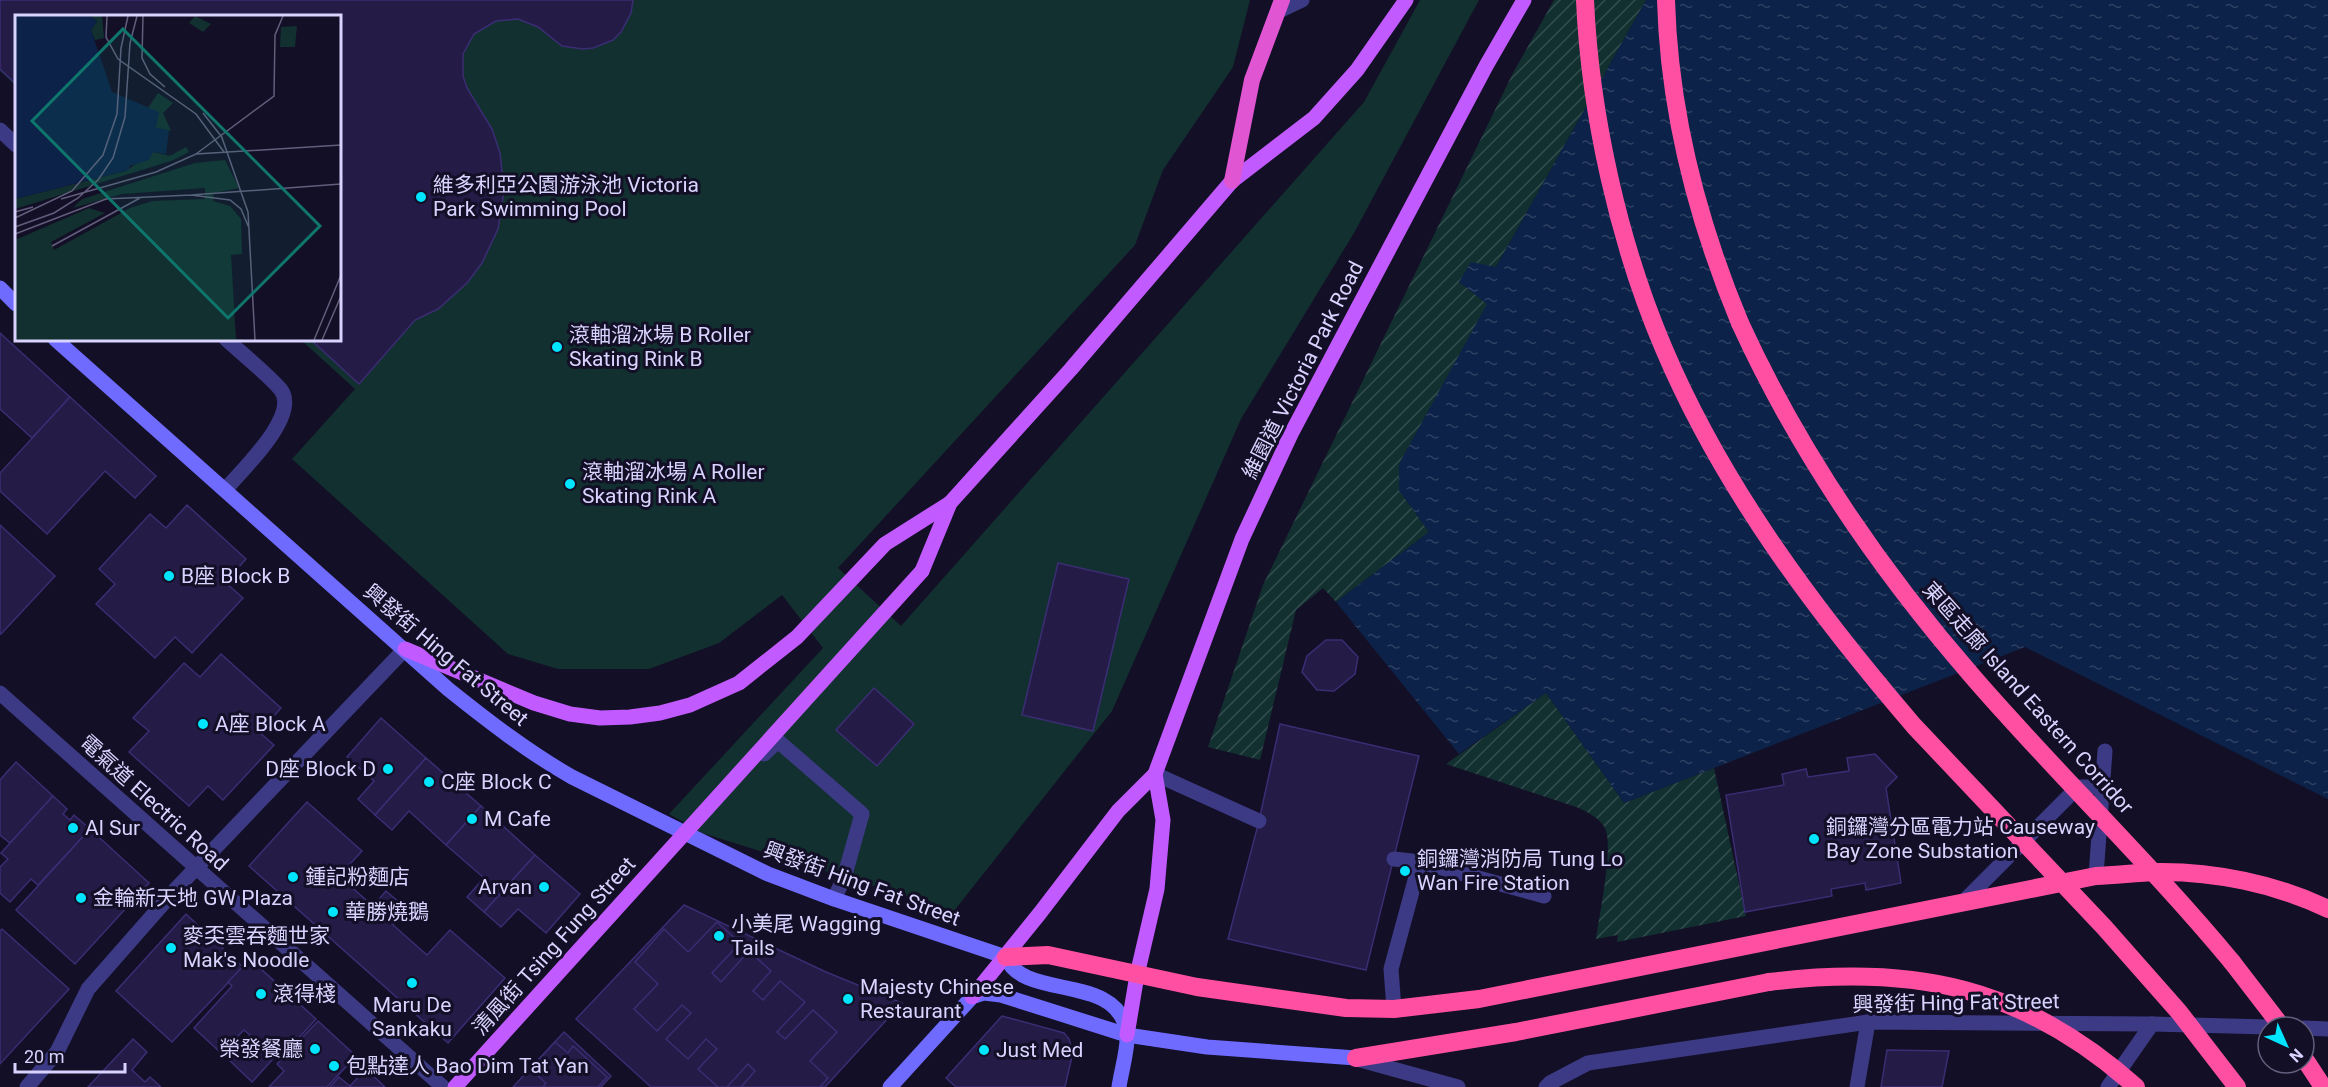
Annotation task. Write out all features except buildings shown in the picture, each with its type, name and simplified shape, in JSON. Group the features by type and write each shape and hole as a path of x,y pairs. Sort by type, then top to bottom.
{"highway":[{"path":"1585,0 1587,46 1598,122 1632,261 1664,348 1696,416 1728,474 1797,579 1884,692 2112,936 2179,1012 2237,1087"},
{"name":"東區走廊 Island Eastern Corridor","path":"1666,0 1674,85 1686,147 1720,273 1765,376 1799,438 1868,544 1939,637 2010,718 2200,923 2273,1015"},
{"path":"1232,181 1252,80 1281,6"},
{"path":"1006,957 1048,955 1137,975 1245,995 1346,1008 1394,1009 1479,999 2096,876 2156,872 2222,878 2271,888 2328,909"},
{"path":"1356,1058 1516,1032 1769,981 1844,975 1906,978 1950,985 2013,1006 2048,1023 2109,1063 2136,1087"}],"main road":[{"path":"405,649 534,703 570,714 600,718 660,713 690,705 739,683 797,637 885,544 950,503 1071,369 1232,181 1314,118 1357,70 1406,0"},
{"name":"維園道 Victoria Park Road","path":"1155,774 1242,539 1286,445 1481,76 1524,0"},
{"path":"0,288 15,303"},
{"name":"興發街 Hing Fat Street","path":"56,340 448,689 544,762 768,874 834,899 1006,957"},
{"path":"455,1087 922,571 950,503"},
{"path":"890,1087 1006,957 1118,811 1155,774"},
{"path":"1119,1087 1137,975 1157,889 1163,820 1155,774"},
{"path":"1006,957 1010,967 1021,974 1089,993 1106,1003 1123,1019 1127,1035"},
{"path":"972,997 984,993 1001,995 1127,1035 1207,1047 1356,1058"}],"street":[{"path":"1281,6 1302,0"},
{"path":"0,130 15,144"},
{"path":"225,490 269,438 281,421 285,406 282,391 227,340"},
{"path":"27,1087 57,1052 88,988 196,869 405,649"},
{"name":"電氣道 Electric Road","path":"0,693 443,1087"},
{"name":"清風街 Tsing Fung Street","path":"455,1087 648,874 682,833 778,741 862,814 844,878 834,899"},
{"path":"2096,876 2105,751"},
{"path":"2061,768 2078,787"},
{"path":"1155,774 1259,821"},
{"path":"1962,903 2078,787 2103,787"},
{"path":"1394,859 1420,862 1544,896"},
{"path":"1394,1009 1391,969 1420,862"},
{"path":"1857,1087 1868,1022"},
{"name":"興發街 Hing Fat Street","path":"1546,1087 1588,1063 1868,1022 2256,1027"},
{"path":"2108,1087 2152,1024"},
{"path":"1356,1058 1458,1087"}],"green space":[{"path":"0,0 1250,0 1233,67 1163,170 1135,245 838,568 901,626 1364,102 1420,0 1479,0 1354,233 1241,419 1112,711 954,911 702,833 669,814 823,648 782,595 719,643 649,669 558,669 508,654 292,459 355,389 301,340 340,340 340,15 15,15 15,85 0,71"},
{"path":"1554,0 1646,0 1496,267 1459,282 1488,304 1399,464 1399,490 1429,532 1336,602 1323,588 1296,610 1260,760 1208,747 1263,585 1513,73"},
{"path":"1546,693 1624,803 1714,768 1746,916 1617,942 1618,935 1596,939 1608,850 1603,824 1579,808 1446,764"}],"water":[{"path":"1646,0 2328,0 2328,799 2025,647 1624,803 1546,693 1459,754 1336,602 1429,532 1399,490 1399,464 1487,304 1459,282 1471,262 1496,267"}],"place":[{"name":"維多利亞公園游泳池 Victoria Park Swimming Pool","path":"421,197"},
{"name":"滾軸溜冰場 B Roller Skating Rink B","path":"557,347"},
{"name":"滾軸溜冰場 A Roller Skating Rink A","path":"570,484"},
{"name":"B座 Block B","path":"169,576"},
{"name":"A座 Block A","path":"203,724"},
{"name":"D座 Block D","path":"388,769"},
{"name":"C座 Block C","path":"429,782"},
{"name":"M Cafe","path":"472,819"},
{"name":"Al Sur","path":"73,828"},
{"name":"銅鑼灣分區電力站 Causeway Bay Zone Substation","path":"1814,839"},
{"name":"銅鑼灣消防局 Tung Lo Wan Fire Station","path":"1405,871"},
{"name":"鍾記粉麵店","path":"293,877"},
{"name":"Arvan","path":"544,887"},
{"name":"金輪新天地 GW Plaza","path":"81,898"},
{"name":"華勝燒鵝","path":"333,912"},
{"name":"小美尾 Wagging Tails","path":"719,936"},
{"name":"麥奀雲吞麵世家 Mak's Noodle","path":"171,948"},
{"name":"Maru De Sankaku","path":"412,983"},
{"name":"滾得棧","path":"261,994"},
{"name":"Majesty Chinese Restaurant","path":"848,999"},
{"name":"榮發餐廳","path":"315,1049"},
{"name":"Just Med","path":"984,1050"},
{"name":"包點達人 Bao Dim Tat Yan","path":"334,1066"}]}
